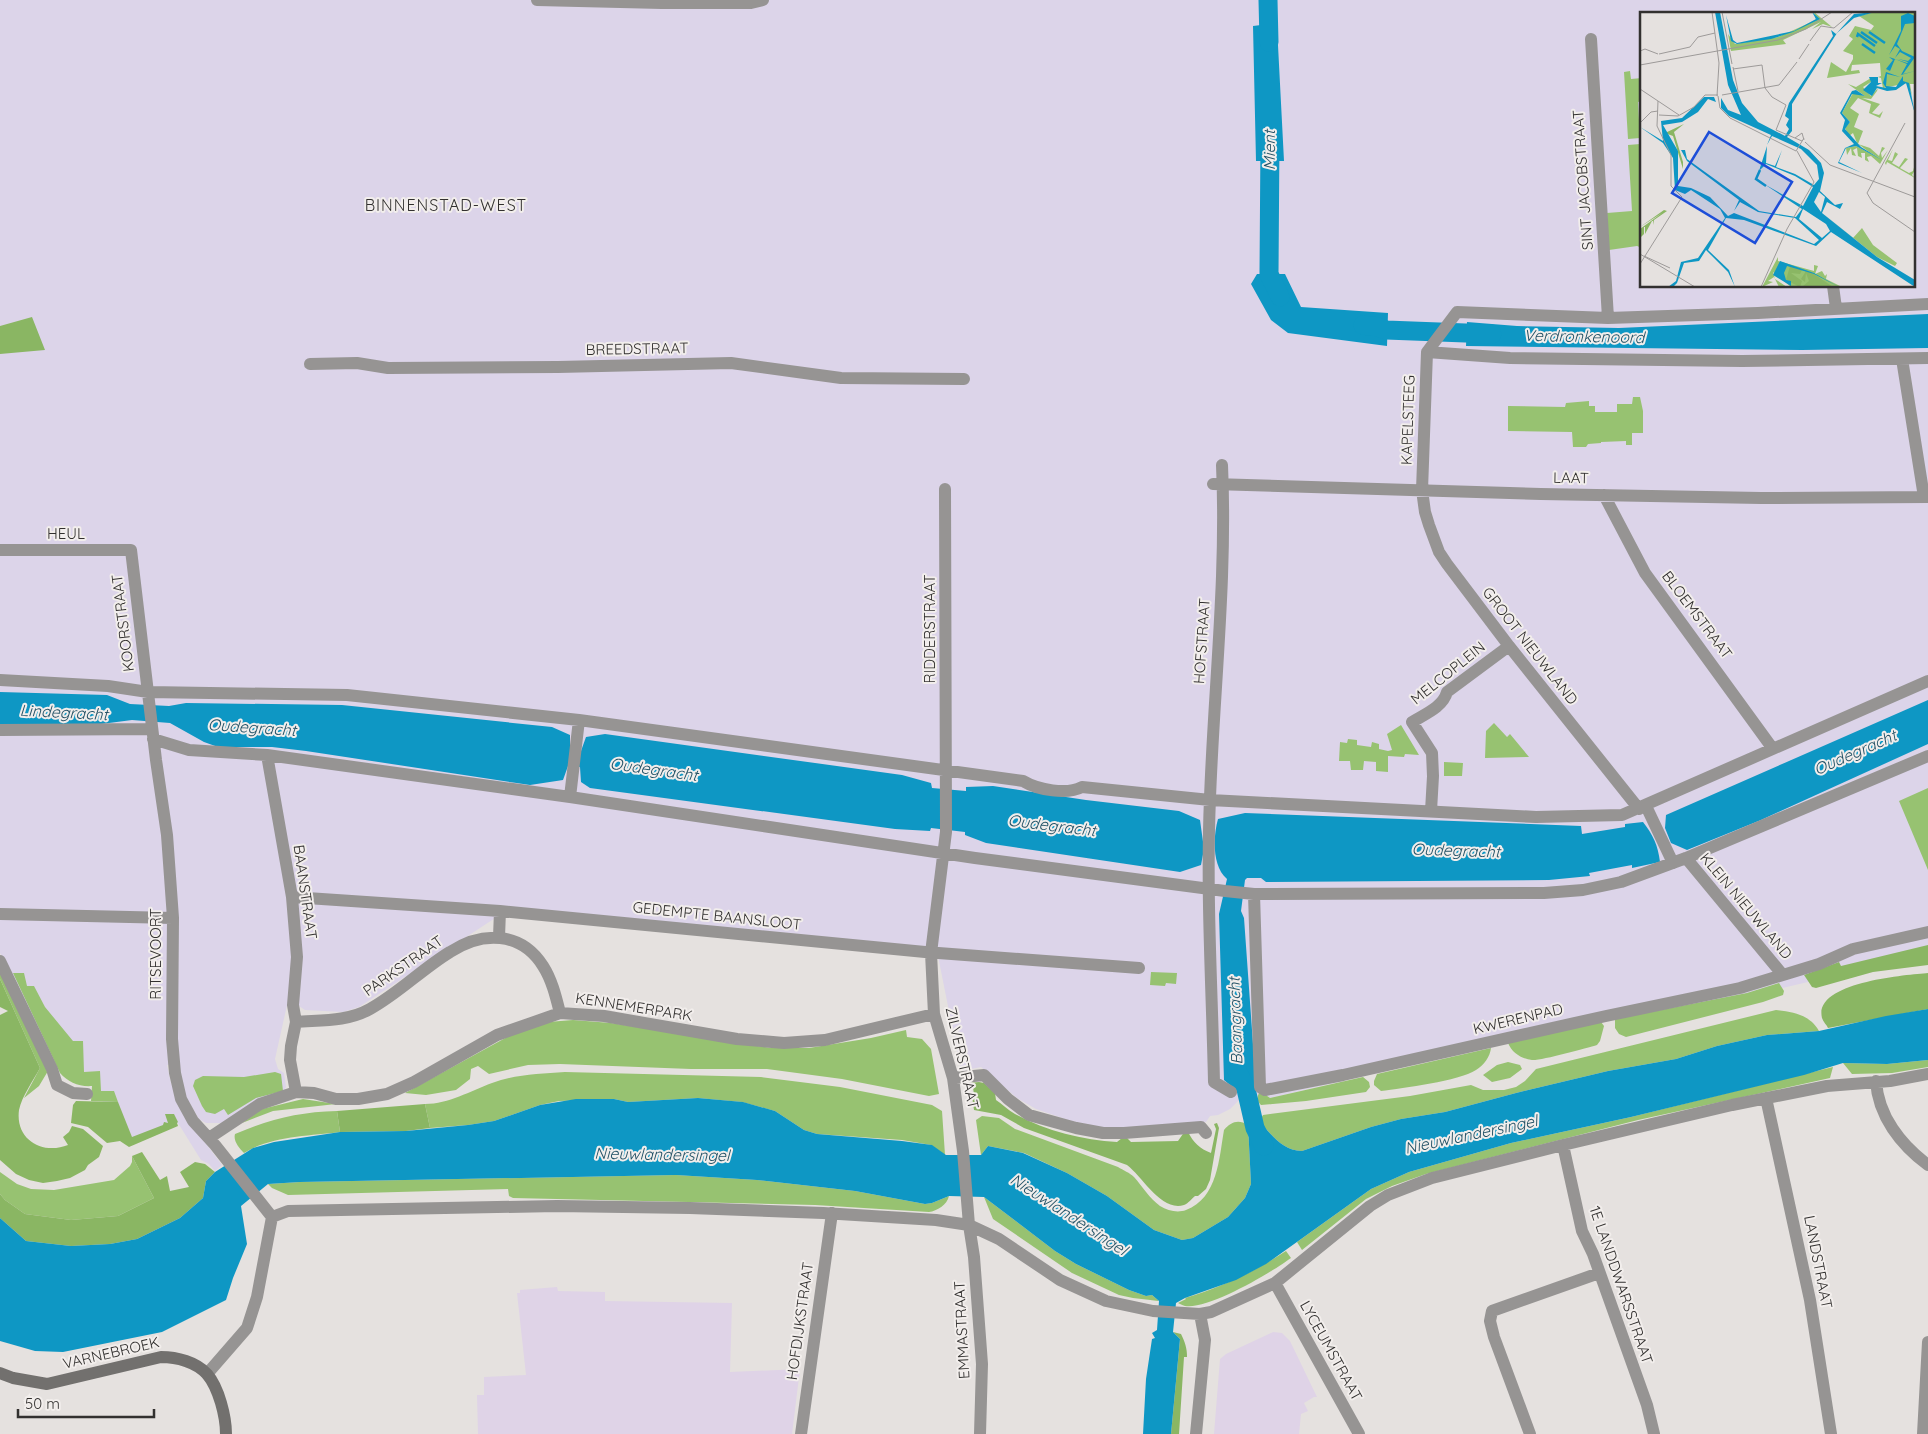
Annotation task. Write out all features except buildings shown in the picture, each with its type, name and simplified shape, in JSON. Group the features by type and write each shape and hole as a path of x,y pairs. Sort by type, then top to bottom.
{"main road":[{"name":"VARNEBROEK","path":"0,1373 13,1378 47,1384 161,1357 174,1357 184,1359 207,1374"},
{"path":"207,1374 223,1411 226,1434"}],"street":[{"path":"538,0 751,3 763,0"},
{"name":"SINT JACOBSTRAAT","path":"1591,40 1608,318"},
{"path":"1832,288 1836,308"},
{"path":"1427,352 1457,312 1608,318 1758,313 1928,304"},
{"path":"1427,352 1510,358 1742,362 1928,358"},
{"name":"KAPELSTEEG","path":"1422,490 1427,352"},
{"path":"1902,359 1926,497"},
{"name":"BREEDSTRAAT","path":"310,364 358,363 388,368 731,364 841,378 964,379"},
{"name":"HOFSTRAAT","path":"1210,888 1209,818 1223,575 1218,484 1222,465"},
{"name":"LAAT","path":"1218,484 1761,498 1926,497"},
{"name":"RIDDERSTRAAT","path":"945,489 946,832"},
{"name":"GROOT NIEUWLAND","path":"1422,490 1425,512 1439,552 1509,646 1652,819"},
{"name":"BLOEMSTRAAT","path":"1604,495 1645,573 1773,749"},
{"name":"HEUL","path":"0,550 131,550"},
{"name":"KOORSTRAAT","path":"131,550 152,734"},
{"name":"MELCOPLEIN","path":"1431,812 1432,753 1412,722 1438,706 1445,699 1447,692 1509,646"},
{"path":"0,680 108,686 148,695 347,695 579,720 1023,781 1033,787 1074,792 1082,787 1210,800 1536,817 1598,817 1622,815 1642,808 1928,680"},
{"path":"570,797 579,720"},
{"path":"0,730 152,734 189,750 267,755 944,852 1254,894 1458,894 1583,890 1621,882 1928,756"},
{"name":"RITSEVOORT","path":"152,734 167,835 173,918 172,1039 174,1073 181,1099 193,1121 209,1138 272,1217"},
{"name":"BAANSTRAAT","path":"267,755 292,897 296,958 293,1005 296,1022 290,1046 290,1060 296,1092"},
{"name":"KLEIN NIEUWLAND","path":"1652,819 1676,858 1782,974"},
{"name":"ZILVERSTRAAT","path":"946,832 931,953 934,1014 953,1078 963,1151 967,1202"},
{"path":"1210,888 1214,1082 1231,1092"},
{"name":"KWERENPAD","path":"1254,894 1260,1087 1265,1090 1368,1070 1606,1016 1740,988 1819,964 1853,949 1928,932"},
{"name":"GEDEMPTE BAANSLOOT","path":"292,897 500,911 931,953 1139,968"},
{"path":"499,937 500,911"},
{"path":"0,914 173,918"},
{"name":"PARKSTRAAT","path":"296,1022 348,1018 369,1010 465,943 478,939 499,937 514,941 528,948 543,966 553,987 560,1012"},
{"path":"0,961 52,1069 57,1085 73,1093 87,1094"},
{"name":"KENNEMERPARK","path":"209,1138 260,1104 296,1092 314,1093 336,1099 358,1099 387,1094 414,1082 498,1035 560,1012 604,1016 738,1039 784,1043 825,1040 934,1014"},
{"path":"953,1078 984,1074 1008,1099 1029,1115 1076,1128 1103,1133 1124,1134 1201,1127 1206,1133"},
{"path":"207,1374 247,1328 256,1297 272,1217 288,1211 557,1206 832,1213 936,1220 969,1225 999,1239 1060,1280 1106,1301 1153,1311 1200,1314 1211,1312 1276,1283 1354,1218 1388,1195 1432,1178 1766,1098 1845,1084 1928,1074"},
{"path":"1876,1081 1877,1095 1889,1123 1901,1140 1928,1165"},
{"name":"LANDSTRAAT","path":"1766,1098 1810,1300 1831,1434"},
{"name":"1E LANDDWARSSTRAAT","path":"1564,1145 1582,1231 1593,1254 1647,1405 1654,1434"},
{"name":"EMMASTRAAT","path":"967,1202 974,1257 982,1364 980,1434"},
{"name":"HOFDIJKSTRAAT","path":"801,1434 832,1213"},
{"path":"1530,1434 1494,1337 1490,1321 1492,1311 1600,1273"},
{"name":"LYCEUMSTRAAT","path":"1276,1283 1359,1434"},
{"path":"1196,1434 1205,1340 1200,1314"},
{"path":"1923,1434 1928,1342"}],"shaded area":[{"path":"0,0 1928,0 1928,954 1774,990 1565,1029 1270,1098 1253,1095 1242,1097 1230,1109 1218,1115 1210,1116 1206,1122 1182,1127 1105,1128 1071,1121 1036,1109 1017,1098 981,1067 961,1071 938,956 509,909 359,1007 343,1012 305,1010 299,1006 287,1005 275,1059 278,1069 284,1073 286,1087 284,1091 222,1123 206,1123 199,1119 184,1094 177,1065 167,1065 171,1083 189,1121 222,1165 215,1171 209,1164 201,1160 178,1123 131,1140 73,1061 44,1048 0,953"},
{"path":"557,1287 558,1291 605,1292 605,1301 732,1303 730,1372 800,1369 792,1434 478,1434 477,1395 484,1395 484,1377 526,1375 517,1293 520,1293 520,1290"},
{"path":"1273,1332 1282,1333 1290,1341 1317,1397 1304,1403 1308,1411 1301,1414 1299,1434 1214,1434 1220,1359 1226,1354"}],"green space":[{"path":"1630,71 1631,79 1640,78 1640,102 1638,102 1640,138 1628,139 1624,72"},
{"path":"1640,144 1640,247 1609,250 1607,213 1632,211 1628,145"},
{"path":"32,317 45,350 0,354 0,326"},
{"path":"1633,397 1640,397 1643,411 1643,433 1632,433 1632,445 1626,445 1626,441 1601,442 1588,444 1586,447 1573,447 1572,432 1508,431 1508,406 1565,407 1566,403 1589,401 1589,406 1595,406 1595,412 1617,412 1617,404 1632,404"},
{"path":"1494,723 1507,737 1510,734 1529,757 1485,758 1486,731"},
{"path":"1401,725 1419,755 1405,754 1404,757 1388,756 1388,772 1376,771 1376,762 1364,761 1363,770 1351,770 1350,761 1339,761 1340,742 1347,743 1348,739 1357,740 1357,745 1371,747 1372,742 1379,744 1379,749 1392,750 1387,734"},
{"path":"1444,762 1463,763 1462,776 1444,776"},
{"path":"1928,788 1928,870 1899,801"},
{"path":"1928,945 1928,965 1873,972 1816,988 1812,987 1804,975 1839,962 1841,966"},
{"path":"0,972 48,1071 39,1086 24,1098 40,1068 0,979"},
{"path":"1151,972 1177,973 1176,984 1166,983 1165,986 1150,985"},
{"path":"13,973 24,973 27,986 34,986 45,1007 73,1041 83,1041 84,1072 100,1071 101,1091 114,1091 118,1102 91,1101 92,1086 74,1083 60,1073"},
{"path":"1928,973 1928,1009 1828,1028 1822,1018 1823,1006 1832,996 1846,988 1882,979"},
{"path":"0,979 40,1068 20,1105 19,1121 21,1130 26,1137 40,1146 59,1148 68,1145 63,1137 72,1126 83,1129 103,1146 99,1157 88,1165 85,1170 70,1178 43,1183 29,1180 16,1174 0,1160 0,1015 8,1011 0,1007"},
{"path":"1779,983 1784,991 1783,995 1763,1002 1626,1037 1619,1034 1615,1028 1615,1019 1747,993"},
{"path":"1776,1010 1801,1015 1811,1021 1819,1031 1767,1035 1717,1046 1676,1059 1608,1071 1445,1112 1401,1119 1371,1127 1302,1151 1283,1145 1259,1122 1263,1115 1410,1096 1471,1085 1483,1090 1504,1090 1516,1087 1525,1081 1536,1069"},
{"path":"573,1020 611,1023 771,1048 809,1048 906,1030 907,1037 922,1039 931,1049 939,1094 929,1096 842,1079 767,1069 691,1069 560,1064 528,1065 489,1074 478,1066 471,1069 470,1079 456,1090 426,1095 405,1093 509,1036 548,1022"},
{"path":"1601,1022 1604,1026 1597,1045 1537,1060 1518,1055 1508,1043"},
{"path":"1491,1048 1488,1058 1482,1066 1457,1078 1381,1091 1374,1085 1377,1074"},
{"path":"1928,1060 1928,1067 1892,1073 1852,1074 1843,1063 1887,1064"},
{"path":"1508,1062 1520,1065 1522,1069 1510,1078 1492,1082 1483,1075 1497,1065"},
{"path":"1833,1067 1830,1078 1638,1120 1426,1174 1392,1186 1366,1199 1302,1250 1297,1242 1371,1189 1409,1172 1511,1143 1631,1117"},
{"path":"275,1072 281,1074 283,1091 256,1098 228,1115 224,1109 215,1114 206,1112 193,1086 195,1080 203,1076 244,1077"},
{"path":"565,1072 761,1077 840,1087 932,1105 942,1111 945,1155 931,1145 902,1140 817,1134 804,1130 775,1111 742,1102 698,1098 628,1102 614,1099 559,1101 540,1105 494,1121 430,1128 425,1104 442,1102 510,1078"},
{"path":"1363,1077 1369,1082 1370,1087 1366,1092 1306,1101 1261,1105 1258,1100 1260,1091 1270,1098"},
{"path":"969,1083 984,1083 995,1093 996,1100 1027,1120 1064,1134 1091,1139 1117,1142 1122,1138 1127,1138 1131,1142 1178,1141 1185,1131 1188,1132 1197,1145 1211,1153 1216,1129 1214,1124 1217,1123 1219,1128 1210,1180 1206,1189 1184,1205 1176,1206 1168,1203 1160,1199 1127,1165 1024,1128 1001,1115 974,1110 973,1087 970,1087"},
{"path":"303,1099 336,1104 273,1111 242,1123 262,1109"},
{"path":"76,1101 118,1102 132,1137 163,1125 164,1122 168,1123 165,1114 174,1114 178,1126 129,1147 120,1141 107,1143 88,1127 71,1123 73,1105"},
{"path":"425,1104 430,1128 406,1131 340,1132 337,1111"},
{"path":"337,1111 340,1132 278,1140 255,1147 244,1153 238,1147 235,1139 235,1134 273,1120 310,1113"},
{"path":"982,1116 999,1118 1015,1129 1118,1167 1134,1177 1156,1203 1176,1211 1186,1210 1197,1204 1205,1196 1215,1176 1224,1130 1232,1123 1241,1122 1248,1125 1251,1184 1245,1198 1228,1217 1193,1238 1182,1240 1154,1230 1107,1196 1067,1173 1024,1153 988,1146 981,1155 976,1120"},
{"path":"142,1152 160,1180 167,1176 170,1191 189,1187 180,1172 195,1162 205,1164 215,1172 206,1181 203,1198 180,1218 137,1239 110,1244 71,1246 26,1241 0,1218 0,1194 5,1200 25,1214 71,1220 118,1216 154,1198 132,1156"},
{"path":"132,1156 154,1198 118,1216 71,1220 25,1214 5,1200 0,1194 0,1172 17,1184 31,1189 54,1190 114,1180 130,1166"},
{"path":"676,1175 757,1180 855,1191 925,1204 949,1196 941,1207 929,1212 815,1205 513,1198 509,1196 508,1189 288,1195 272,1188 268,1184 300,1182"},
{"path":"984,1197 1055,1251 1076,1264 1129,1290 1146,1296 1152,1295 1159,1301 1119,1295 1072,1273 993,1219"},
{"path":"1286,1251 1291,1258 1240,1289 1196,1306 1185,1306 1178,1303 1185,1298 1212,1289 1262,1266"},
{"path":"1173,1332 1181,1334 1186,1345 1187,1354 1187,1357 1184,1357 1179,1434 1171,1434 1180,1339"}],"water":[{"path":"1262,18 1275,18 1275,25 1277,26 1284,161 1256,161 1253,26 1261,25"},
{"path":"1257,274 1285,274 1301,307 1388,313 1387,346 1288,333 1271,320 1251,284"},
{"path":"1928,314 1928,348 1802,350 1466,346 1467,322 1517,326 1619,328"},
{"path":"0,692 107,695 130,704 169,706 186,703 342,705 552,727 570,735 570,750 581,751 586,737 605,734 902,775 931,783 932,788 966,791 966,787 993,786 1179,811 1200,820 1204,849 1201,865 1180,872 986,843 965,835 965,832 931,828 930,831 895,829 590,788 581,782 580,767 568,766 563,780 530,785 306,751 272,747 218,747 204,742 170,723 132,720 86,726 0,724"},
{"name":"Oudegracht","path":"1928,700 1928,744 1761,820 1687,850 1671,843 1665,828 1666,815"},
{"name":"Oudegracht","path":"1245,813 1581,826 1582,834 1625,827 1625,824 1643,822 1655,841 1660,862 1632,868 1632,865 1589,873 1590,876 1549,880 1266,882 1261,878 1247,878 1245,880 1241,911 1244,918 1256,1086 1253,1093 1243,1096 1224,1080 1219,914 1227,879 1216,859 1215,834 1218,819"},
{"name":"Nieuwlandersingel","path":"1928,1009 1928,1060 1887,1064 1843,1063 1804,1075 1631,1117 1511,1143 1409,1172 1371,1189 1266,1264 1236,1280 1176,1303 1173,1332 1180,1339 1171,1434 1143,1434 1146,1379 1152,1339 1155,1338 1152,1333 1157,1330 1159,1301 1152,1295 1146,1296 1129,1290 1076,1264 1055,1251 984,1197 949,1196 925,1204 855,1191 757,1180 676,1175 268,1184 241,1206 247,1244 226,1300 162,1332 63,1352 35,1351 0,1341 0,1218 26,1241 71,1246 110,1244 137,1239 180,1218 203,1198 206,1181 215,1172 253,1148 274,1142 340,1132 406,1131 468,1125 494,1121 540,1105 576,1099 614,1099 628,1102 698,1098 743,1102 775,1111 804,1130 817,1134 932,1145 946,1155 981,1155 988,1146 1023,1153 1067,1173 1107,1196 1154,1230 1182,1240 1193,1238 1228,1217 1245,1198 1251,1184 1248,1125 1259,1122 1283,1145 1302,1151 1371,1127 1401,1119 1445,1112 1608,1071 1676,1059 1717,1046 1767,1035 1819,1031"}],"waterway":[{"path":"1268,0 1269,42"},
{"name":"Mient","path":"1270,137 1269,274 1280,297"},
{"name":"Verdronkenoord","path":"1363,325 1386,330 1492,334"},
{"name":"Baangracht","path":"1237,1071 1246,1089 1255,1128 1264,1146"}],"district":[{"name":"BINNENSTAD-WEST","path":"446,205"}],"water label":[{"name":"Lindegracht","path":"64,712"}]}
